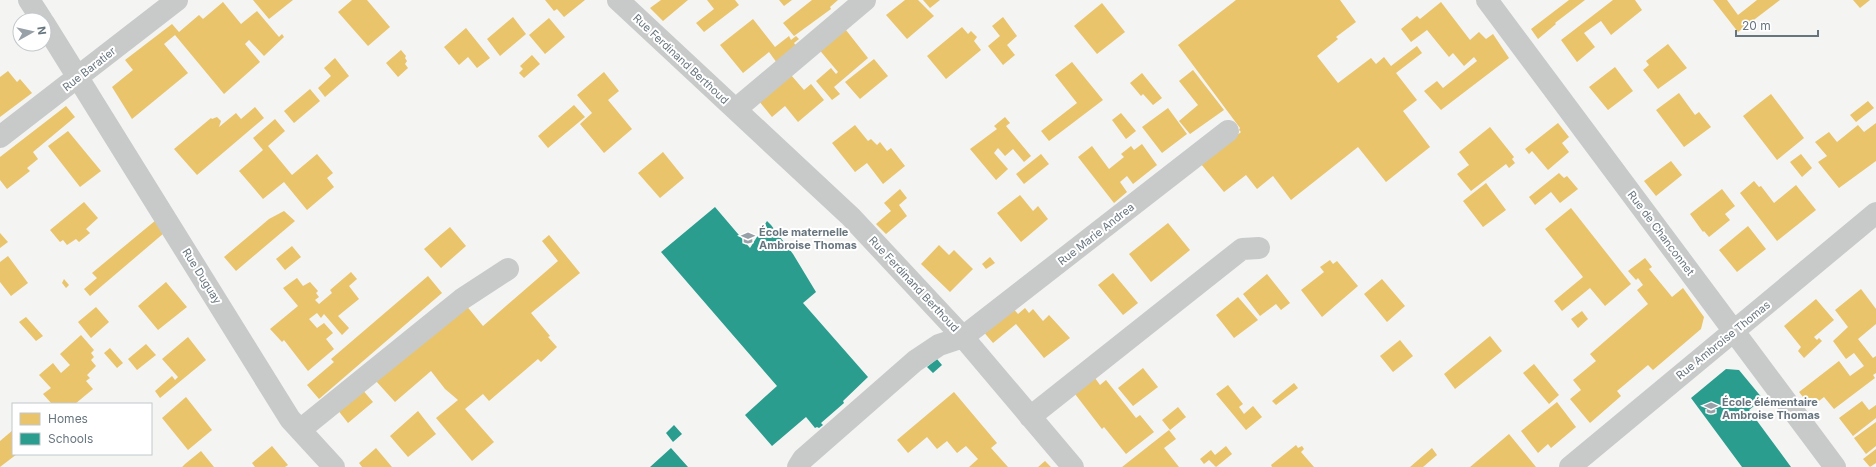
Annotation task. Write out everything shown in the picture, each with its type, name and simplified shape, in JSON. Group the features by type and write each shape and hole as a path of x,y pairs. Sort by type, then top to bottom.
{"street":[{"path":"29,0 37,12"},
{"name":"Rue Baratier","path":"0,137 177,0"},
{"name":"Rue Ferdinand Berthoud","path":"618,0 851,217 963,337 1073,467"},
{"path":"736,110 865,0"},
{"name":"Rue de Chanconnet","path":"1487,0 1835,467"},
{"name":"Rue Duguay","path":"52,36 290,419 334,467"},
{"name":"Rue Marie Andrea","path":"798,467 803,459 915,361 939,345 963,337 1228,131"},
{"name":"Rue Ambroise Thomas","path":"1570,467 1876,213"},
{"path":"1030,417 1242,249 1259,248"},
{"path":"300,430 462,299 508,269"}],"building: Homes":[{"path":"253,0 293,0 269,19"},
{"path":"352,0 367,0 390,27 368,46 338,12"},
{"path":"545,0 585,0 564,17 557,9 554,11"},
{"path":"661,0 688,0 663,21 650,8"},
{"path":"707,0 735,0 739,5 704,32 696,23 714,9"},
{"path":"779,0 792,0 784,6"},
{"path":"812,0 838,0 830,7 831,9 794,36 783,23"},
{"path":"905,0 918,0 934,16 907,39 886,15"},
{"path":"923,0 940,0 930,8"},
{"path":"1236,0 1340,0 1356,22 1336,37 1338,39 1317,56 1338,83 1371,58 1376,64 1384,57 1391,66 1417,46 1422,53 1396,73 1417,100 1403,111 1430,147 1386,182 1358,147 1291,200 1273,176 1257,189 1246,175 1224,192 1201,164 1241,132 1239,130 1240,128 1178,45"},
{"path":"1569,0 1585,0 1555,23 1556,24 1538,39 1531,29"},
{"path":"1613,0 1635,0 1642,10 1611,35 1601,21 1584,33 1595,47 1577,62 1561,40"},
{"path":"1713,0 1727,0 1738,15 1757,0 1780,0 1738,32"},
{"path":"1853,0 1870,0 1860,8"},
{"path":"223,2 241,24 257,11 279,37 282,34 284,37 264,56 249,40 245,44 260,62 224,94 175,35 164,44 188,73 132,119 112,87 133,70 125,60 172,24 179,32 199,15 203,19"},
{"path":"1441,2 1470,40 1479,32 1486,39 1493,34 1509,58 1441,110 1424,91 1437,81 1443,88 1477,61 1474,57 1464,66 1453,53 1449,57 1427,30 1411,42 1401,29 1417,16 1420,19"},
{"path":"1102,3 1125,32 1097,54 1074,26"},
{"path":"513,17 526,34 500,56 487,39"},
{"path":"1003,17 1017,36 1007,45 1015,55 1003,65 988,46 1000,36 992,26"},
{"path":"549,18 565,37 545,54 529,35"},
{"path":"753,19 775,47 789,36 791,40 796,36 799,39 794,43 797,47 777,63 769,52 743,73 720,45"},
{"path":"842,25 868,58 834,87 840,94 832,100 816,81 831,68 836,74 838,72 817,47"},
{"path":"962,27 968,34 971,31 977,37 974,41 981,50 946,79 927,56"},
{"path":"466,28 490,58 477,68 468,57 459,65 444,47"},
{"path":"1668,44 1687,68 1658,89 1643,70 1649,65 1646,61"},
{"path":"401,50 406,56 405,58 407,61 405,64 408,68 398,77 386,63"},
{"path":"532,55 540,64 524,78 519,73 523,69 520,66"},
{"path":"335,58 349,76 325,97 318,88 331,76 324,68"},
{"path":"874,59 888,76 860,99 845,82"},
{"path":"1072,62 1103,100 1049,141 1041,131 1077,103 1055,75"},
{"path":"1615,67 1633,91 1608,110 1589,87"},
{"path":"1193,70 1224,110 1190,134 1179,121 1198,105 1179,81"},
{"path":"8,71 17,82 20,79 32,93 0,117 0,77"},
{"path":"604,72 619,91 608,100 632,129 604,153 580,124 592,113 577,95"},
{"path":"1142,73 1162,98 1153,105 1143,94 1141,96 1130,83"},
{"path":"791,75 804,90 811,84 824,100 798,122 785,106 772,117 759,101"},
{"path":"310,89 320,101 294,123 284,111"},
{"path":"1679,93 1695,115 1699,112 1711,127 1684,147 1656,110"},
{"path":"1771,94 1804,138 1777,160 1743,116"},
{"path":"1868,101 1874,108 1856,122 1850,115"},
{"path":"574,105 585,117 548,148 538,136"},
{"path":"66,106 75,117 33,152 38,159 27,168 30,171 7,189 0,180 0,157"},
{"path":"255,107 264,118 197,175 174,149 211,118 217,117 221,121 219,127 236,113 241,119"},
{"path":"1168,108 1187,134 1162,153 1142,127"},
{"path":"1121,113 1136,131 1126,139 1112,120"},
{"path":"1005,117 1010,123 1006,126 1031,156 1024,162 1013,149 1005,156 998,148 994,153 1008,169 996,180 970,149 997,129 994,126"},
{"path":"275,119 285,131 268,146 292,175 317,154 333,173 327,178 334,187 307,210 284,182 263,199 239,171 263,150 253,138"},
{"path":"1558,123 1569,137 1562,143 1569,152 1548,170 1532,151 1529,154 1525,149"},
{"path":"1876,123 1876,161 1839,188 1818,162 1827,156 1815,142 1829,132 1837,142 1858,125 1864,132"},
{"path":"855,125 868,141 871,139 877,145 880,142 887,151 891,148 905,166 883,184 867,163 855,172 832,143"},
{"path":"1490,127 1514,157 1512,159 1515,163 1509,168 1506,164 1471,191 1457,174 1469,165 1459,152"},
{"path":"68,131 101,171 80,187 48,146"},
{"path":"1142,144 1157,165 1133,184 1127,176 1120,182 1127,192 1114,203 1078,157 1092,146 1109,169 1124,157 1121,154 1131,146 1134,150"},
{"path":"663,152 684,178 660,198 638,173"},
{"path":"1041,154 1049,164 1024,184 1016,174"},
{"path":"1801,154 1812,168 1802,177 1790,162"},
{"path":"1671,161 1682,175 1656,196 1644,181"},
{"path":"1559,173 1564,178 1567,176 1578,189 1560,203 1551,192 1535,205 1529,197"},
{"path":"1754,181 1759,187 1761,186 1774,203 1796,185 1816,210 1777,241 1740,193"},
{"path":"1486,183 1506,210 1483,227 1463,201"},
{"path":"900,189 907,198 899,205 907,216 886,234 876,224 891,211 884,203"},
{"path":"1722,189 1735,206 1725,214 1730,220 1709,237 1704,231 1703,232 1690,214"},
{"path":"1020,195 1033,211 1038,206 1048,219 1021,242 997,213"},
{"path":"84,202 98,218 86,229 90,233 79,242 76,239 67,245 63,240 60,242 50,230"},
{"path":"1571,208 1631,284 1605,306 1590,288 1562,311 1554,301 1583,277 1545,229"},
{"path":"284,211 295,221 236,271 224,257 269,219"},
{"path":"156,220 164,233 90,296 84,289 97,278 92,273"},
{"path":"1168,223 1190,250 1151,282 1129,254"},
{"path":"1748,226 1766,249 1737,272 1719,250"},
{"path":"450,227 466,246 441,268 424,249"},
{"path":"0,233 8,242 0,248"},
{"path":"549,235 580,273 531,313 557,347 541,362 538,359 489,401 483,394 465,409 494,442 472,461 436,418 458,400 445,389 431,371 395,402 376,381 465,304 483,326 558,261 542,241"},
{"path":"939,245 949,255 954,250 973,269 950,292 921,264"},
{"path":"292,246 301,257 285,270 276,259"},
{"path":"8,256 28,283 11,296 0,282 0,262"},
{"path":"990,257 995,263 986,269 982,264"},
{"path":"1645,258 1652,267 1649,269 1672,297 1683,288 1704,317 1701,329 1653,370 1648,365 1617,391 1621,396 1590,423 1570,399 1581,390 1573,380 1596,361 1590,354 1648,304 1637,290 1643,285 1638,278 1636,280 1628,271"},
{"path":"1330,260 1333,264 1337,261 1358,286 1322,317 1301,290 1324,272 1320,267"},
{"path":"351,272 357,279 349,286 359,299 338,316 349,328 342,335 324,314 321,318 317,313 309,319 317,328 324,323 333,333 326,339 334,349 308,371 284,340 282,342 270,329 298,306 283,288 297,278 303,286 310,282 318,291 316,293 319,297 315,300 319,304 332,293 330,290"},
{"path":"1113,273 1138,303 1123,315 1098,285"},
{"path":"1267,274 1290,303 1281,310 1276,304 1260,316 1243,294"},
{"path":"428,276 442,293 319,399 307,385 334,362 331,359"},
{"path":"64,279 69,285 66,288 62,283"},
{"path":"1382,279 1405,306 1387,322 1364,294"},
{"path":"166,282 187,307 158,330 138,306"},
{"path":"1861,289 1876,309 1876,324 1858,339 1873,358 1876,356 1876,373 1873,375 1875,378 1834,409 1824,397 1811,407 1799,392 1839,361 1850,376 1864,366 1854,353 1846,359 1833,341 1848,327 1835,310"},
{"path":"1238,297 1258,320 1234,338 1216,315"},
{"path":"1816,299 1834,320 1814,337 1817,340 1819,338 1822,341 1804,358 1798,351 1801,347 1784,326"},
{"path":"1011,306 1018,314 1025,308 1029,313 1033,309 1043,321 1049,315 1070,338 1044,358 1016,324 993,343 982,330"},
{"path":"96,307 109,322 91,338 78,322"},
{"path":"1582,311 1588,319 1578,328 1571,319"},
{"path":"26,317 43,336 36,341 19,322"},
{"path":"81,335 94,350 91,353 94,357 91,360 96,366 87,375 90,378 86,381 93,389 76,403 51,403 43,394 51,388 39,375 53,363 61,373 70,365 60,354"},
{"path":"1490,336 1502,351 1455,389 1444,374"},
{"path":"188,337 206,360 160,398 155,391 172,376 175,380 178,377 162,359"},
{"path":"1400,340 1413,356 1393,372 1380,356"},
{"path":"146,344 156,355 137,370 128,359"},
{"path":"110,348 123,363 117,368 104,353"},
{"path":"1534,364 1559,395 1549,404 1523,373"},
{"path":"1143,368 1158,387 1133,406 1118,388"},
{"path":"1095,378 1100,385 1106,380 1136,418 1140,415 1154,432 1126,454 1104,427 1102,429 1075,394"},
{"path":"1294,383 1298,388 1276,405 1272,401"},
{"path":"1228,385 1243,404 1239,407 1244,414 1253,406 1262,417 1246,430 1216,394"},
{"path":"361,388 373,402 348,423 337,409"},
{"path":"954,392 997,443 991,448 1008,467 969,467 978,459 966,446 957,453 947,441 937,449 927,437 908,453 897,440"},
{"path":"186,397 212,430 188,450 162,418"},
{"path":"1862,401 1869,410 1876,405 1876,418 1853,436 1839,418"},
{"path":"1557,402 1576,427 1551,448 1548,444 1538,453 1521,431"},
{"path":"1178,407 1186,417 1170,430 1162,420"},
{"path":"418,411 436,434 408,457 390,436"},
{"path":"1876,422 1876,446 1866,454 1854,438"},
{"path":"1169,430 1176,439 1164,448 1179,467 1122,467"},
{"path":"12,431 12,455 16,455 0,467 0,441"},
{"path":"1509,434 1536,467 1470,467 1495,446"},
{"path":"1296,445 1298,448 1302,446 1304,449 1301,452 1314,467 1272,467 1271,465"},
{"path":"272,446 288,465 285,467 255,467 252,463"},
{"path":"1226,446 1232,454 1216,467 1209,460 1204,464 1200,459 1211,450 1215,455"},
{"path":"376,448 392,467 362,467 359,463"},
{"path":"1432,448 1437,455 1423,467 1410,467"},
{"path":"1876,449 1876,463 1870,467 1863,459"},
{"path":"201,451 214,467 182,467 185,464"},
{"path":"1045,461 1051,467 1038,467"}],"building: Schools":[{"path":"715,207 750,248 767,221 771,225 793,254 816,292 803,303 868,377 843,401 844,403 821,423 823,425 819,428 815,428 806,417 772,446 745,415 777,386 661,252"},
{"path":"937,359 942,365 933,373 927,367"},
{"path":"1726,369 1739,370 1763,399 1749,410 1791,467 1742,467 1691,398"},
{"path":"674,425 682,434 673,442 666,433"},
{"path":"671,448 688,467 650,467"}],"place":[{"name":"École maternelle Ambroise Thomas","path":"748,238"},
{"name":"École élémentaire Ambroise Thomas","path":"1711,408"}]}
